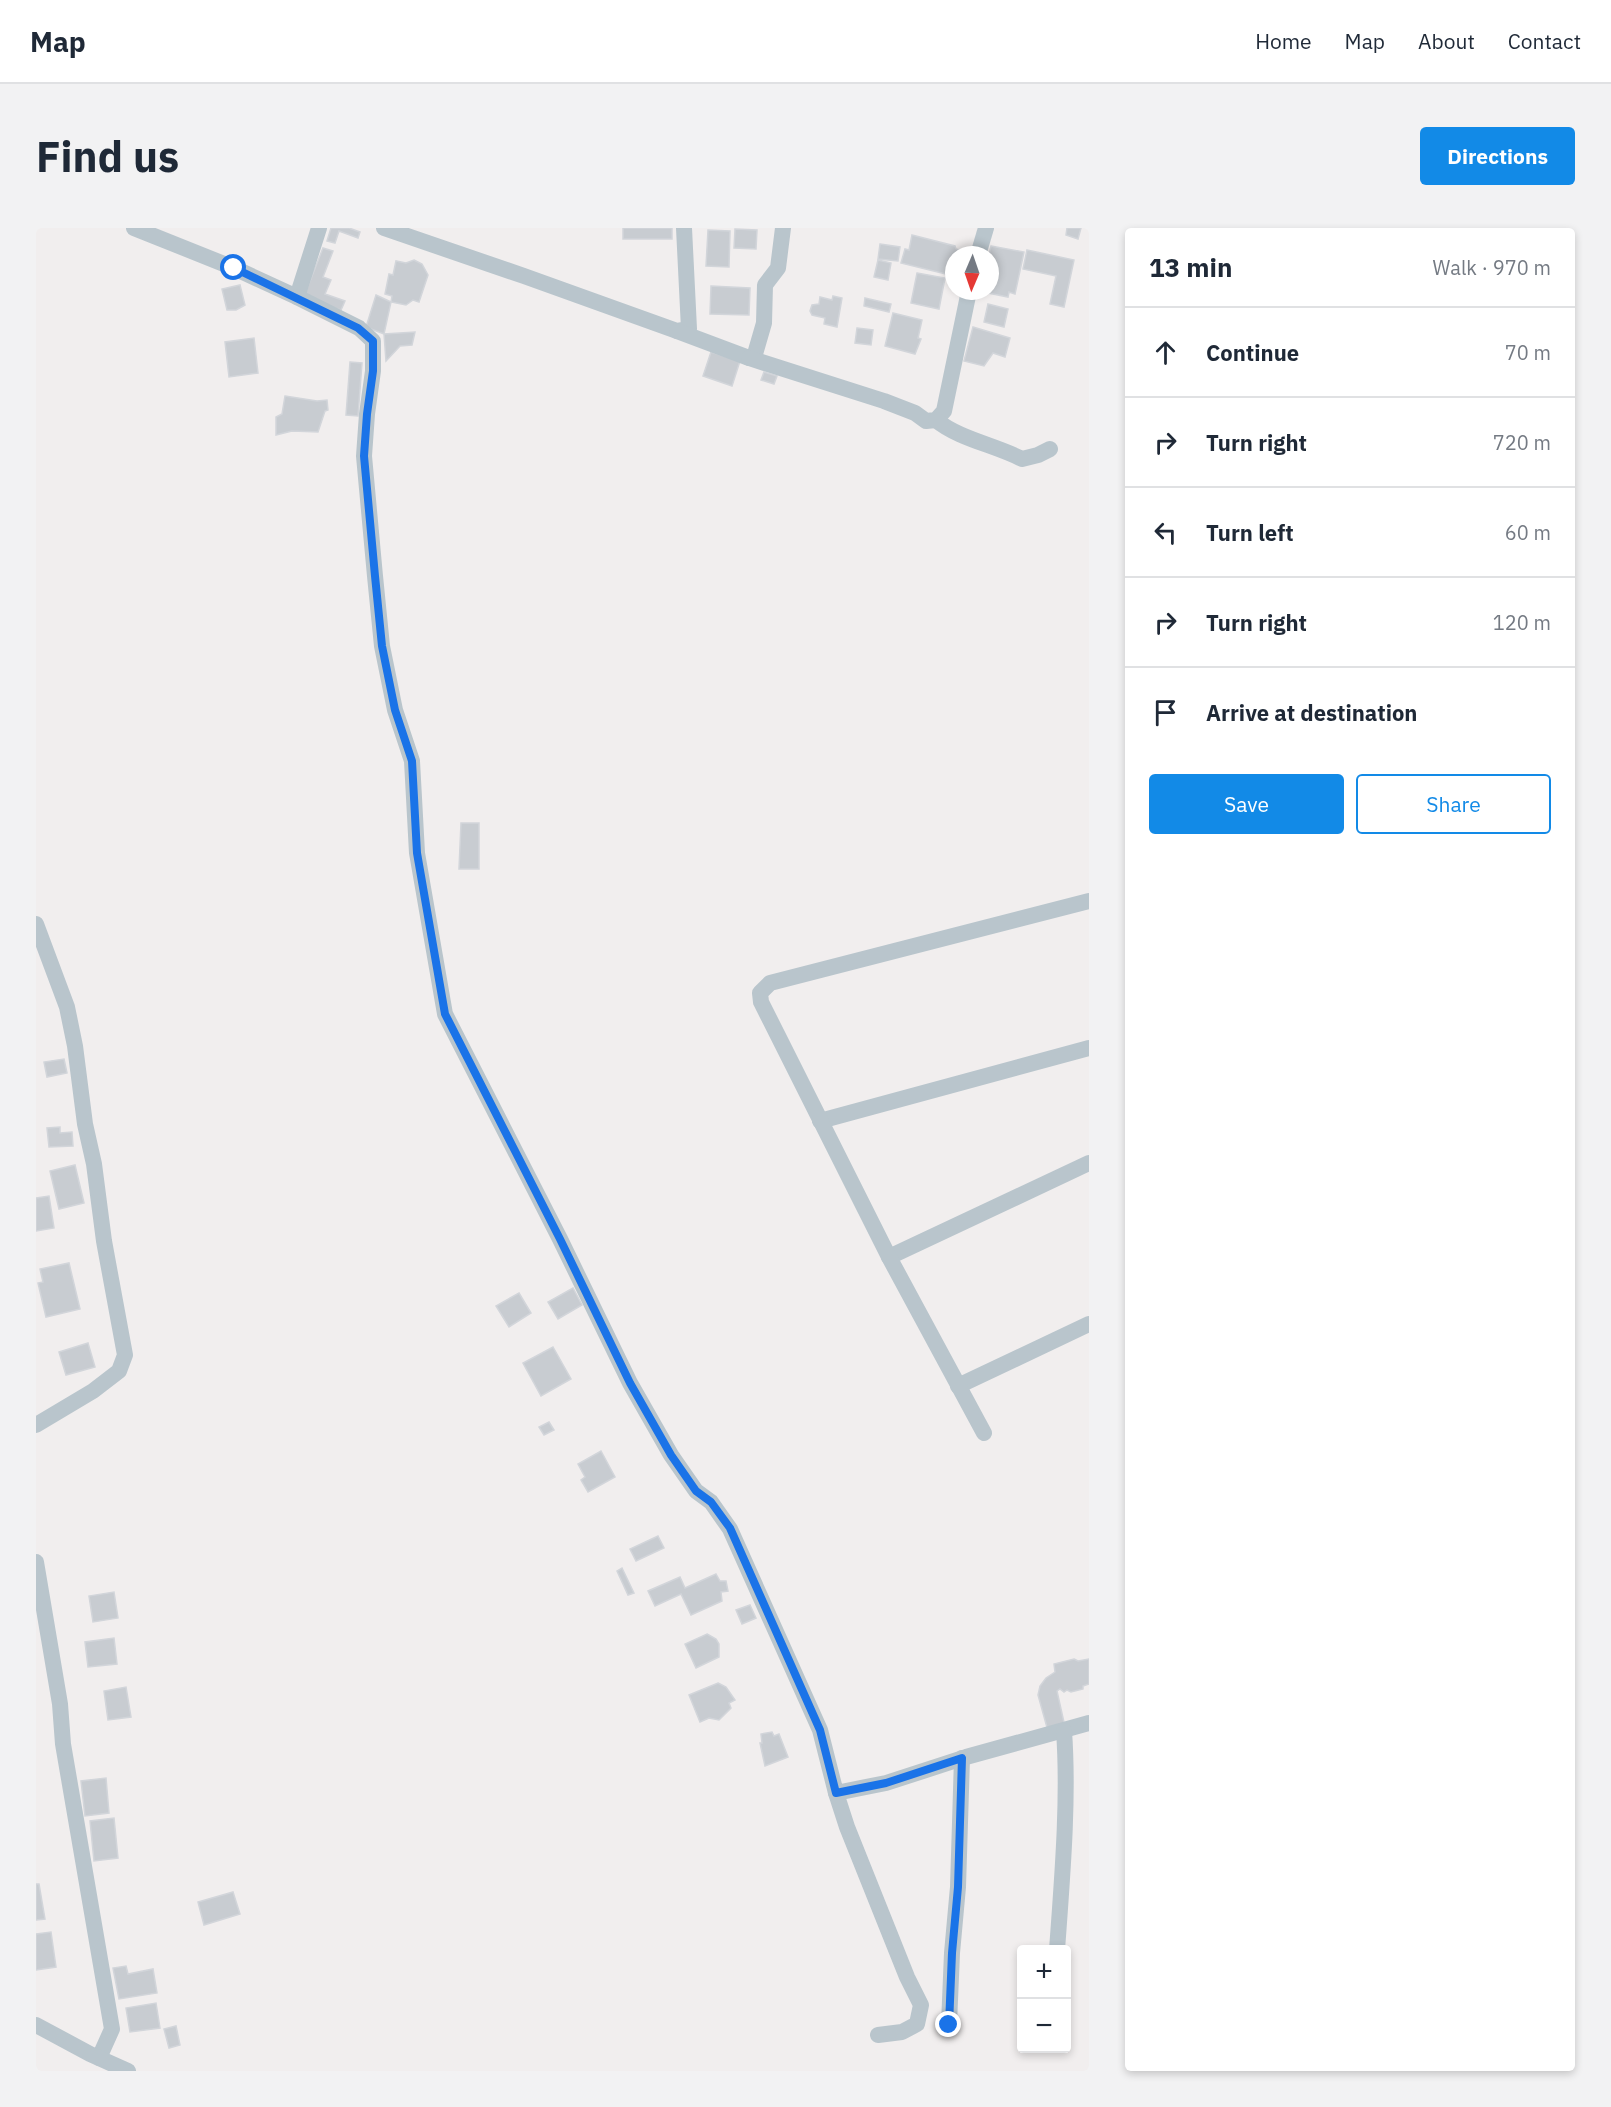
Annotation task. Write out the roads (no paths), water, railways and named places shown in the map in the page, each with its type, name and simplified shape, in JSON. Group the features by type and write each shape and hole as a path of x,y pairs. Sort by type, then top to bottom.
{"street":[{"path":"135,228 234,268 297,297 358,328 373,341 373,371 364,456 382,646 393,700 412,761 417,853 445,1014 560,1239 630,1383 671,1455 696,1491 711,1502 730,1528 820,1730 847,1827 907,1977 921,2005 917,2024 902,2031 878,2035"},
{"path":"297,297 319,228"},
{"path":"384,228 749,358 884,400 915,413 926,421 936,420 944,411 967,300"},
{"path":"677,332 689,329 684,228"},
{"path":"749,358 755,354 764,323 765,285 778,268 783,228"},
{"path":"981,246 986,228"},
{"path":"936,420 948,430 1002,448 1022,459 1050,449"},
{"path":"984,1433 889,1257 761,1002 760,993 770,983 1089,901"},
{"path":"36,924 67,1007 75,1046 85,1124 94,1164 104,1241 125,1356 119,1371 93,1391 36,1425"},
{"path":"820,1121 1089,1048"},
{"path":"889,1257 1089,1163"},
{"path":"958,1386 1089,1324"},
{"path":"36,1562 60,1704 65,1755 112,2029 99,2058"},
{"path":"836,1793 886,1783 962,1758 1089,1723"},
{"path":"1057,1945 1064,1838 1066,1750 1064,1731"},
{"path":"949,2025 958,1887 962,1758"},
{"path":"36,2025 128,2071"}]}
